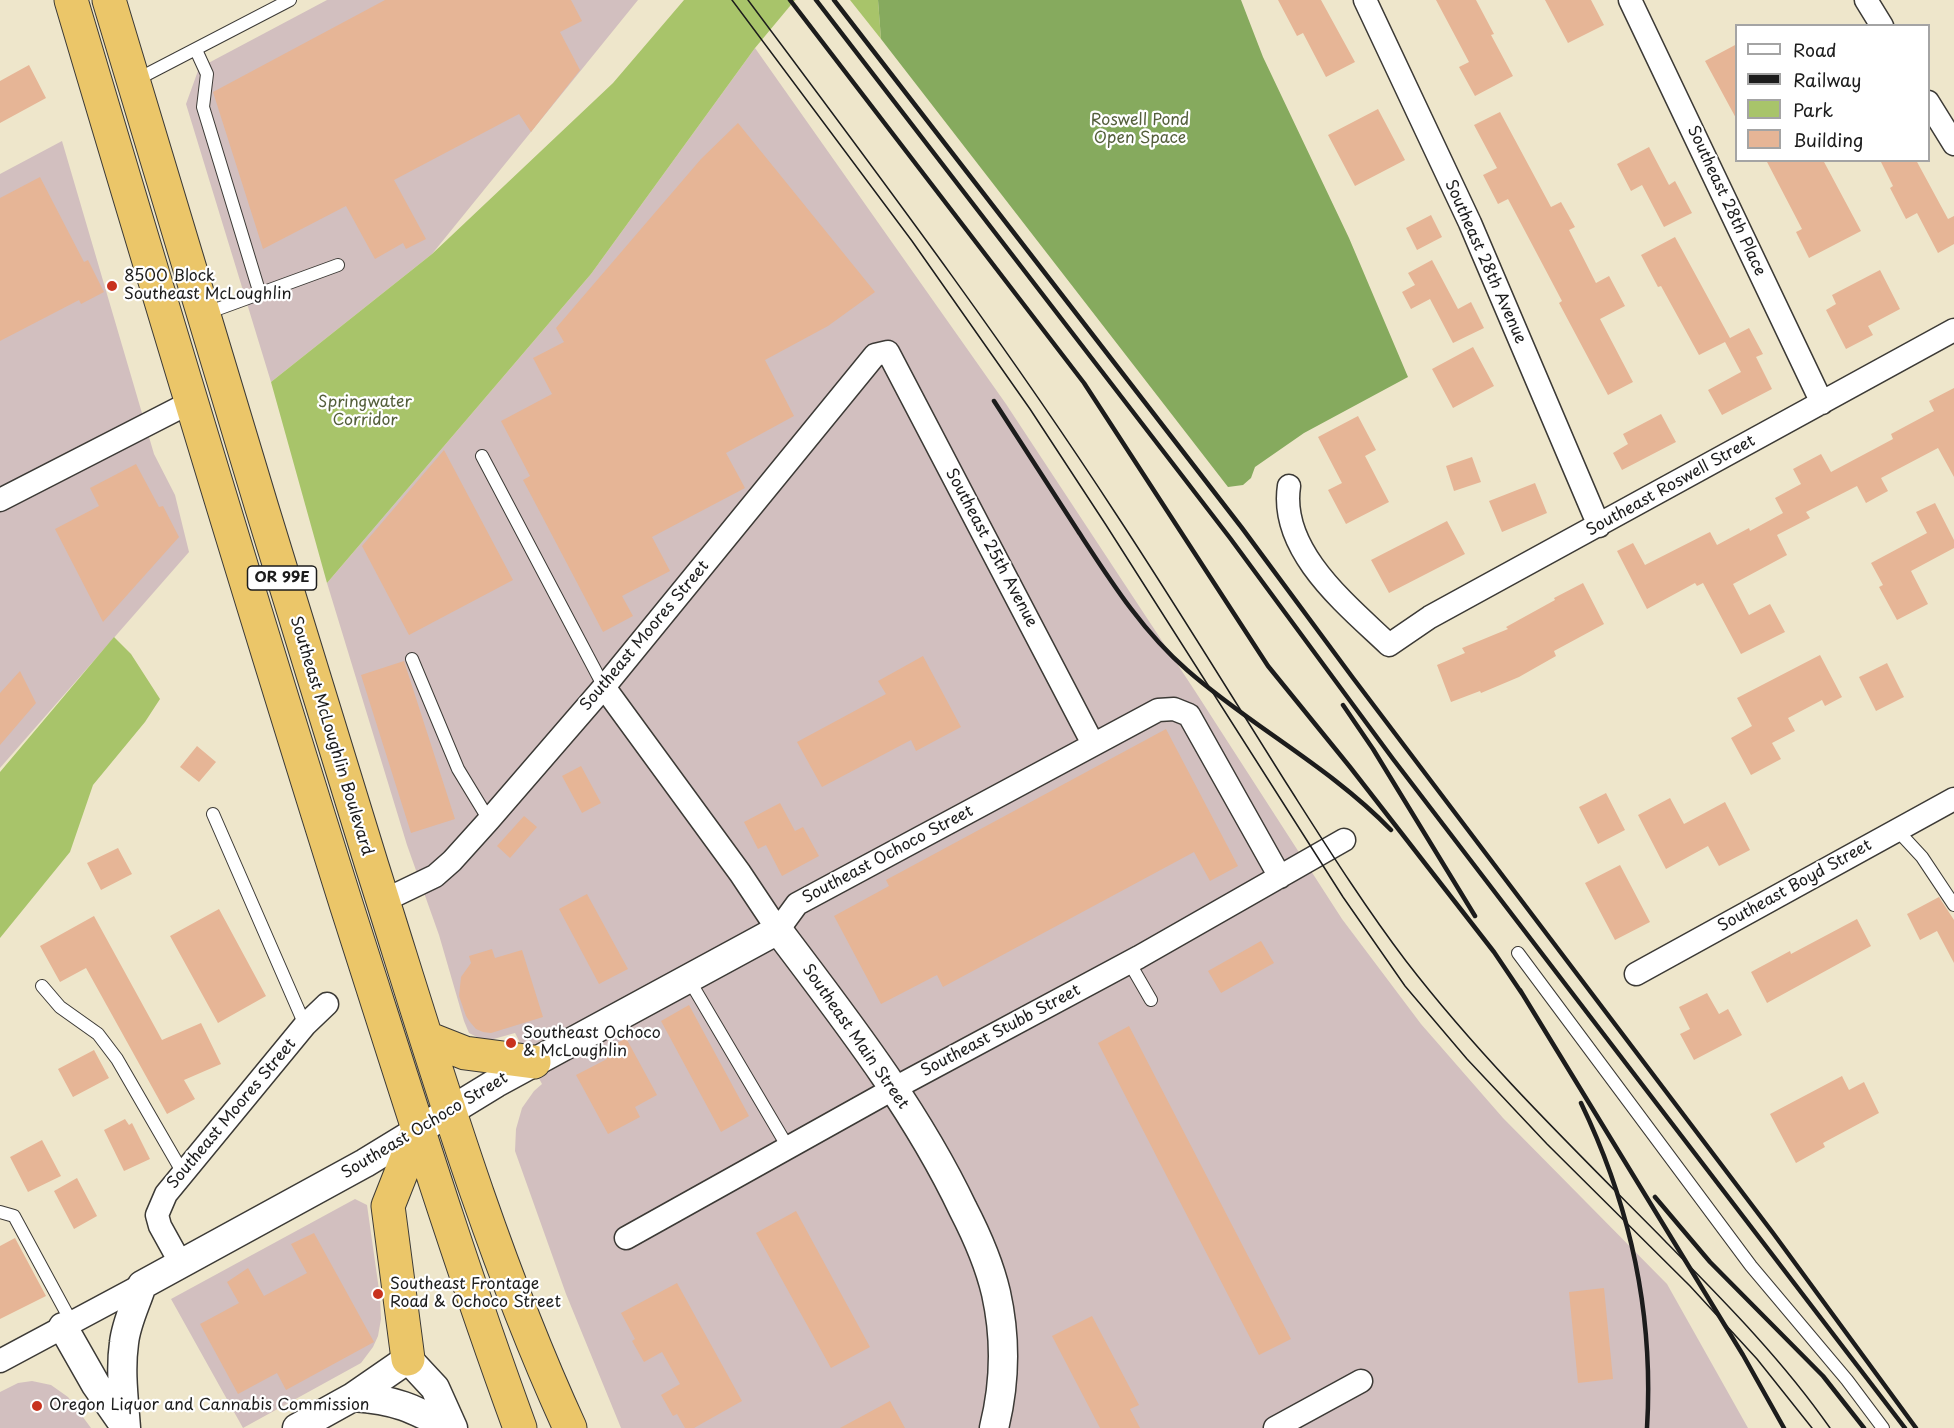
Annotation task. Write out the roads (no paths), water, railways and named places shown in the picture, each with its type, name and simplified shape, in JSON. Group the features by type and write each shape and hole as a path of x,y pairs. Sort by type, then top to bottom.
{"highway":[{"name":"OR 99E","path":"71,0 236,552 418,1130 488,1342 520,1428"},
{"name":"Southeast McLoughlin Boulevard","path":"109,0 290,603 450,1110 488,1225 523,1319 570,1428"},
{"path":"427,1038 465,1053 534,1062"},
{"path":"408,1359 388,1206 418,1130"}],"street":[{"name":"Southeast 28th Avenue","path":"1365,0 1470,223 1599,526"},
{"name":"Southeast 28th Place","path":"1630,0 1822,403"},
{"path":"1866,0 1881,24"},
{"path":"1930,104 1954,144"},
{"name":"Southeast Roswell Street","path":"1289,486 1287,502 1292,528 1310,564 1344,603 1389,645 1430,617 1954,330"},
{"name":"Southeast Moores Street","path":"383,902 435,876 452,861 604,687 875,355 888,352"},
{"name":"Southeast 25th Avenue","path":"888,352 1093,744"},
{"path":"0,500 191,402"},
{"name":"Southeast Main Street","path":"604,687 740,873 778,930 893,1089 954,1190 982,1246 1000,1317 1003,1349 1000,1395 994,1428"},
{"name":"Southeast Ochoco Street","path":"0,1361 365,1163 450,1110 534,1062 778,930 797,904 1158,711 1174,709 1188,715 1280,877"},
{"name":"Southeast Boyd Street","path":"1636,974 1954,798"},
{"name":"Southeast Stubb Street","path":"626,1238 893,1089 1129,962 1344,840"},
{"name":"Southeast Moores Street","path":"181,1264 160,1226 157,1215 166,1194 305,1025 327,1004"},
{"path":"126,1428 122,1364 124,1344 126,1330 142,1285"},
{"path":"67,1325 96,1385 126,1428"},
{"path":"297,1428 353,1397 408,1359 435,1388 451,1428"},
{"path":"1275,1428 1361,1381"},
{"path":"353,1397 393,1401 411,1407 451,1428"}],"lane":[{"path":"133,81 290,0"},
{"path":"196,50 207,74 203,107 260,294"},
{"path":"203,314 338,265"},
{"path":"482,456 604,687"},
{"path":"412,659 458,769 489,820"},
{"path":"213,814 305,1025"},
{"path":"1897,830 1922,857 1954,905"},
{"path":"1518,953 1737,1247 1847,1380 1883,1428"},
{"path":"1129,962 1151,1000"},
{"path":"688,978 789,1149"},
{"path":"42,986 60,1007 98,1034 117,1059 183,1173"},
{"path":"0,1212 14,1216 67,1325"}],"tram line":[{"path":"732,0 912,241 1030,409 1343,897 1405,986 1467,1059 1547,1144 1690,1286 1757,1359 1812,1428"},
{"path":"748,0 936,254 1028,383 1138,547 1344,872 1406,961 1498,1069 1751,1330 1830,1428"}],"railway":[{"path":"790,0 1084,383 1268,666 1494,952 1523,995"},
{"path":"816,0 1230,538 1393,759 1905,1428"},
{"path":"834,0 1242,528 1773,1233 1916,1428"},
{"path":"994,401 1102,568 1155,639 1212,691 1343,786 1391,830"},
{"path":"1343,705 1373,749 1475,916"},
{"path":"1520,990 1743,1355 1784,1428"},
{"path":"1581,1103 1613,1181 1626,1221 1635,1261 1647,1343 1647,1428"},
{"path":"1655,1197 1710,1262 1823,1376 1864,1428"}],"place":[{"name":"8500 Block Southeast McLoughlin","path":"112,286"},
{"name":"Southeast Ochoco & McLoughlin","path":"511,1043"},
{"name":"Southeast Frontage Road & Ochoco Street","path":"378,1294"},
{"name":"Oregon Liquor and Cannabis Commission","path":"37,1406"}],"park label":[{"name":"Roswell Pond Open Space","path":"1140,130"},
{"name":"Springwater Corridor","path":"365,412"}]}
